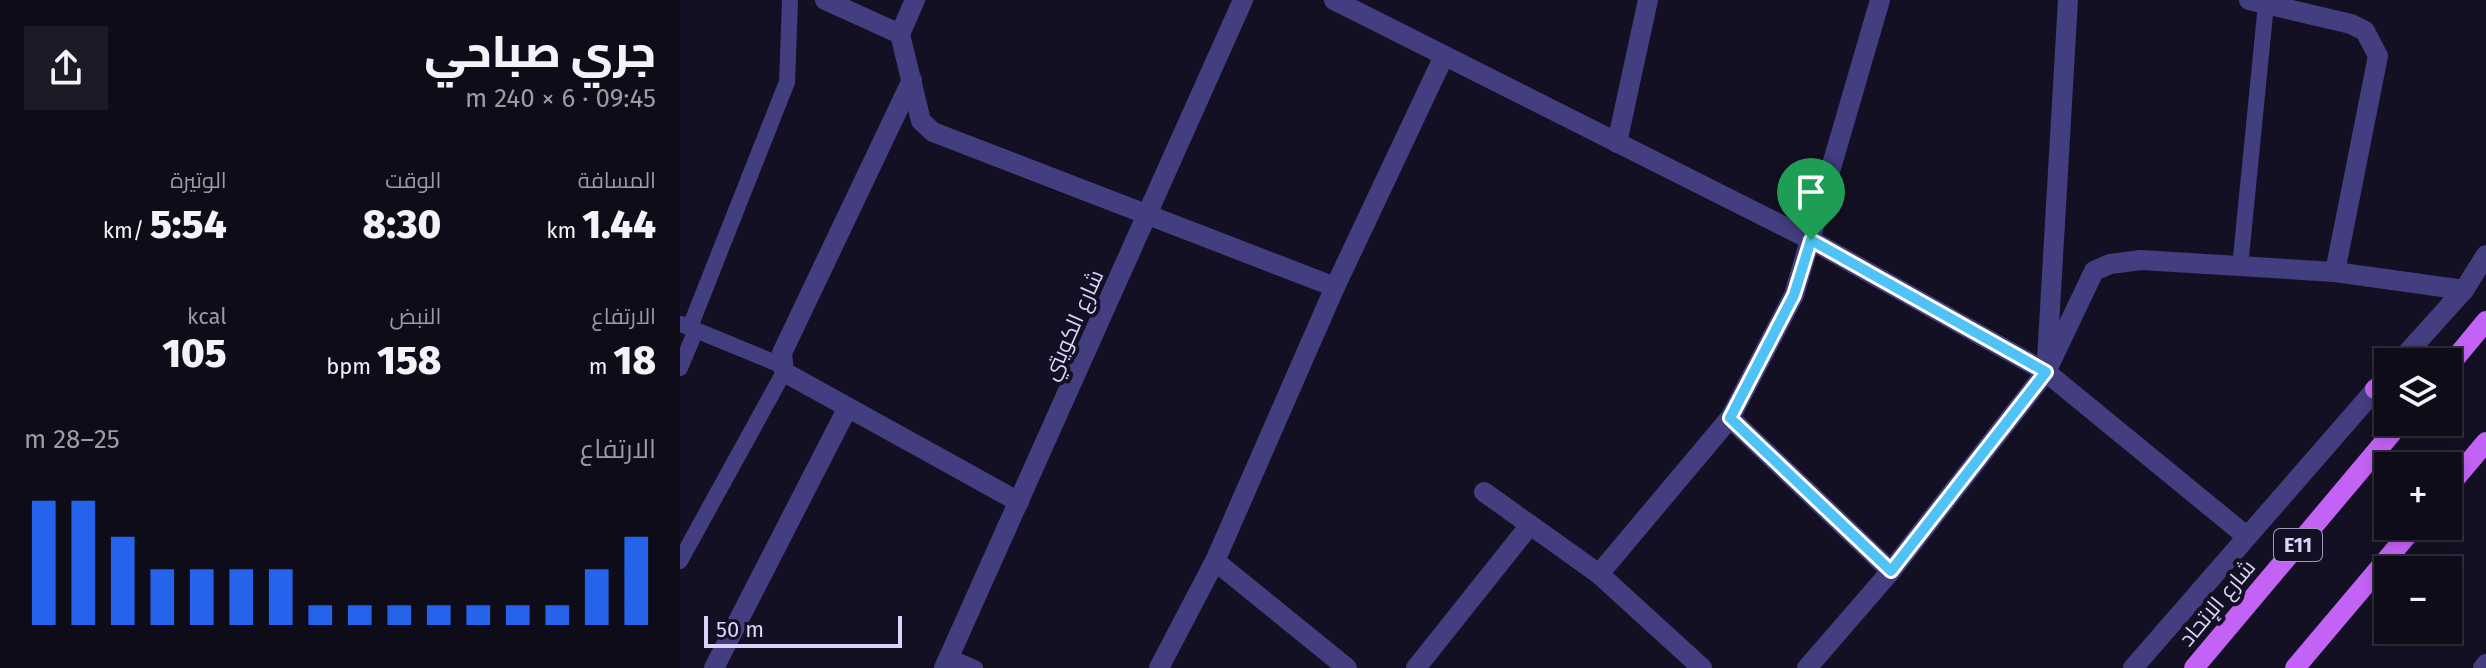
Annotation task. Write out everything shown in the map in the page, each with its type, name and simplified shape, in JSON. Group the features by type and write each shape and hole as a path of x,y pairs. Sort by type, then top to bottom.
{"main road":[{"path":"2462,350 2486,321"},
{"name":"شارع الإتحاد","path":"2194,668 2389,436"},
{"path":"2462,470 2486,442"},
{"path":"2295,668 2403,540"}],"street":[{"path":"825,0 900,34"},
{"path":"915,0 900,34 921,121 933,132 1335,287"},
{"name":"شارع الكويتي","path":"947,663 1243,0"},
{"path":"1334,0 1811,240 2046,372 2245,535"},
{"path":"1617,143 1648,0"},
{"path":"1599,574 1730,418 1794,295 1880,0"},
{"path":"2046,372 2068,0"},
{"path":"2257,2 2351,24 2365,31 2378,56 2335,272"},
{"path":"1159,668 1215,561 1335,287 1444,56"},
{"path":"912,80 782,353 783,369 847,409 1019,502"},
{"path":"2412,348 2464,290 2486,255"},
{"path":"1807,668 1891,571 2046,372 2094,271 2110,264 2141,260 2335,272 2464,290"},
{"path":"2133,668 2245,535 2374,395"},
{"path":"714,668 847,409"},
{"path":"1730,418 1891,571"},
{"path":"1484,492 1599,574 1702,668"},
{"path":"1416,668 1530,525"},
{"path":"1215,561 1337,665"}],"lane":[{"path":"680,368 688,327 787,82 790,0"},
{"path":"2240,267 2257,2"},
{"path":"680,561 783,369 688,327"},
{"path":"947,663 975,668"}],"route":[{"path":"1811,240 2046,372 1891,571 1730,418 1794,295 1811,240"}]}
